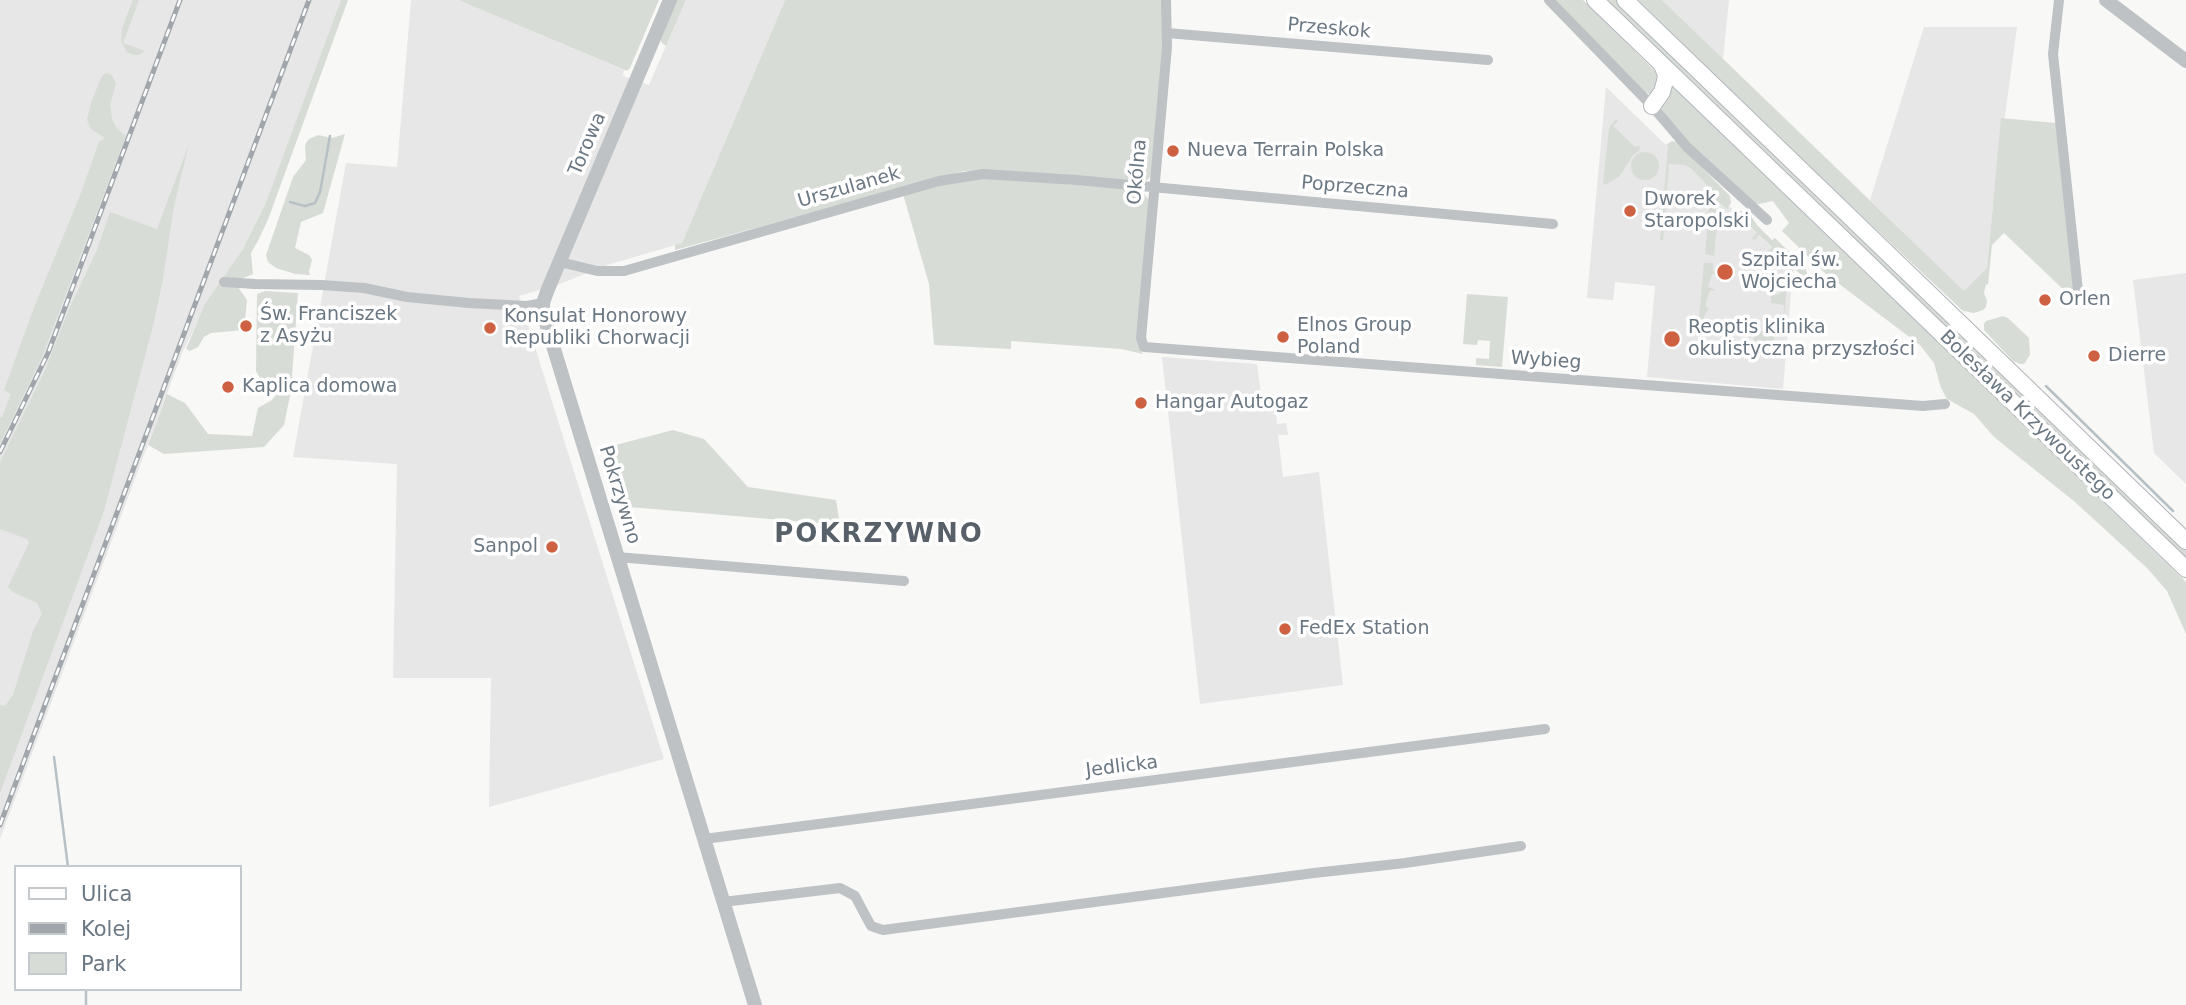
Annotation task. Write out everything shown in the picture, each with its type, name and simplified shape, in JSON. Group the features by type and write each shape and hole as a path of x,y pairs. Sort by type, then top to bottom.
{"main road":[{"name":"Bolesława Krzywoustego","path":"1595,0 2186,569"},
{"name":"Bolesława Krzywoustego","path":"1625,0 2186,541"},
{"path":"1652,106 1662,92 1665,81 1662,65"}],"street":[{"name":"Torowa","path":"543,303 670,0"},
{"name":"Okólna","path":"1144,347 1140,338 1167,33 1166,0"},
{"path":"1549,0 1652,106 1687,147 1767,220"},
{"path":"2059,0 2053,54 2079,300"},
{"path":"2106,0 2186,61"},
{"name":"Przeskok","path":"1167,33 1488,60"},
{"name":"Urszulanek","path":"559,262 597,271 624,271 961,176 1008,174 1154,188"},
{"name":"Poprzeczna","path":"1154,188 1553,224"},
{"path":"224,282 332,285 407,297 469,303 527,306 543,303"},
{"name":"Pokrzywno","path":"543,303 544,318 755,1005"},
{"name":"Wybieg","path":"1144,347 1923,406 1945,404"},
{"path":"617,557 904,581"},
{"name":"Jedlicka","path":"704,838 1545,729"},
{"path":"723,902 840,888 855,896 871,926 884,930 1521,846"}],"shaded area":[{"path":"0,0 343,0 265,205 243,249 202,314 183,351 0,839"},
{"path":"411,0 458,0 624,70 623,76 649,85 686,0 785,0 682,243 607,265 557,285 519,296 664,759 489,807 491,678 393,678 397,464 293,457 346,163 397,167"},
{"path":"1662,0 1729,0 1723,59"},
{"path":"1924,27 2017,27 1987,268 1964,292 1870,200"},
{"name":"Szpital św. Wojciecha","path":"1606,87 1793,268 1783,389 1647,377 1655,286 1615,282 1613,300 1587,298"},
{"path":"2186,273 2186,484 2154,453 2133,280"},
{"path":"1162,357 1257,364 1261,395 1274,394 1277,424 1286,423 1288,435 1278,435 1283,477 1319,472 1343,685 1200,704"}],"green space":[{"path":"133,0 139,0 123,43 145,51 139,55 127,52 121,41 122,28"},
{"path":"341,0 348,0 269,217 251,253 253,274 241,279 238,287 247,300 244,330 211,333 204,337 198,347 190,351 186,349 205,304 243,249 265,205"},
{"path":"458,0 659,0 627,71"},
{"path":"675,0 686,0 666,46 661,42 660,36"},
{"path":"785,0 1164,0 1166,28 1154,173 1143,184 981,170 964,171 675,250 675,245 682,243"},
{"path":"1556,0 1583,0 1657,73 1659,79 1654,93 1643,92"},
{"path":"1603,0 1617,0 2186,549 2186,562"},
{"path":"1638,0 1662,0 1964,291 1987,268 2001,118 2056,123 2075,292 2067,293 2004,233 1992,245 1988,285 1986,284 1984,293 1986,307 1974,313 1963,311 1765,125"},
{"path":"109,73 116,84 110,104 112,119 117,129 126,136 42,357 0,444 0,417 11,394 4,390 99,142 105,138 91,129 87,120 101,78"},
{"path":"1669,80 2186,582 2186,634 2167,591 2148,569 2075,502 1994,437 1974,414 1947,399 1934,363 1920,345 1826,274 1782,231 1789,223 1773,201 1753,203 1691,146 1662,112"},
{"path":"1616,119 1618,121 1613,126 1635,147 1640,146 1619,177 1605,185 1603,183 1609,128"},
{"path":"345,134 323,213 301,222 295,248 309,255 312,260 310,275 276,268 268,262 266,255 293,177 306,160 306,143 318,135 332,138"},
{"path":"1672,141 1677,142 1730,196 1731,203 1727,209 1720,203 1715,208 1724,218 1724,224 1717,224 1714,256 1705,254 1710,194 1708,186 1685,165 1669,164 1663,240 1660,240 1668,147 1666,145"},
{"path":"189,144 174,206 154,322 104,511 0,793 0,705 5,706 13,695 33,631 42,614 37,603 8,587 29,543 27,539 0,529 0,462 45,370 69,309 97,250 110,212 157,229"},
{"path":"1645,152 1655,156 1659,166 1655,176 1645,180 1635,176 1631,166 1635,156"},
{"path":"988,177 1133,190 1144,194 1149,200 1138,345 1143,354 1121,349 1011,341 1011,349 934,345 929,284 903,194 927,187"},
{"path":"1739,211 1748,212 1772,240 1775,238 1805,267 1806,280 1794,268 1792,281 1782,267 1787,261 1774,249 1769,254 1767,252 1772,247 1759,235 1754,240 1752,238 1757,233 1745,221 1739,226 1737,224 1735,215"},
{"path":"1704,263 1713,263 1713,271 1720,272 1719,275 1712,274 1708,287 1714,291 1710,290 1705,306 1709,308 1698,328"},
{"path":"1775,272 1782,276 1787,286 1783,330 1784,305 1771,303 1771,296 1780,294"},
{"path":"265,291 298,293 291,391 284,425 264,447 164,454 148,445 167,394 185,403 208,434 252,436 258,408 272,400 279,391 275,383 260,378 256,371 257,294"},
{"path":"1467,294 1508,297 1502,367 1476,365 1476,358 1489,359 1490,341 1478,340 1477,345 1463,344"},
{"path":"2003,316 2029,338 2030,355 2024,364 2013,361 1984,330 1986,321"},
{"path":"1755,330 1783,332 1775,334 1772,357 1752,355"},
{"path":"673,430 704,439 748,487 836,500 840,525 618,506 604,459 612,446"}],"waterway":[{"path":"290,202 305,206 315,203 320,192 330,136"},
{"path":"2046,386 2173,511"},
{"path":"54,757 68,865"},
{"path":"86,991 86,1005"}],"railway":[{"path":"0,452 48,353 180,0"},
{"path":"0,825 309,0"}],"place":[{"name":"Nueva Terrain Polska","path":"1173,151"},
{"name":"Dworek Staropolski","path":"1630,211"},
{"name":"Szpital św. Wojciecha","path":"1725,272"},
{"name":"Orlen","path":"2045,300"},
{"name":"Św. Franciszek z Asyżu","path":"246,326"},
{"name":"Konsulat Honorowy Republiki Chorwacji","path":"490,328"},
{"name":"Elnos Group Poland","path":"1283,337"},
{"name":"Reoptis klinika okulistyczna przyszłości","path":"1672,339"},
{"name":"Dierre","path":"2094,356"},
{"name":"Kaplica domowa","path":"228,387"},
{"name":"Hangar Autogaz","path":"1141,403"},
{"name":"Sanpol","path":"552,547"},
{"name":"FedEx Station","path":"1285,629"}],"district":[{"name":"POKRZYWNO","path":"879,535"}]}
